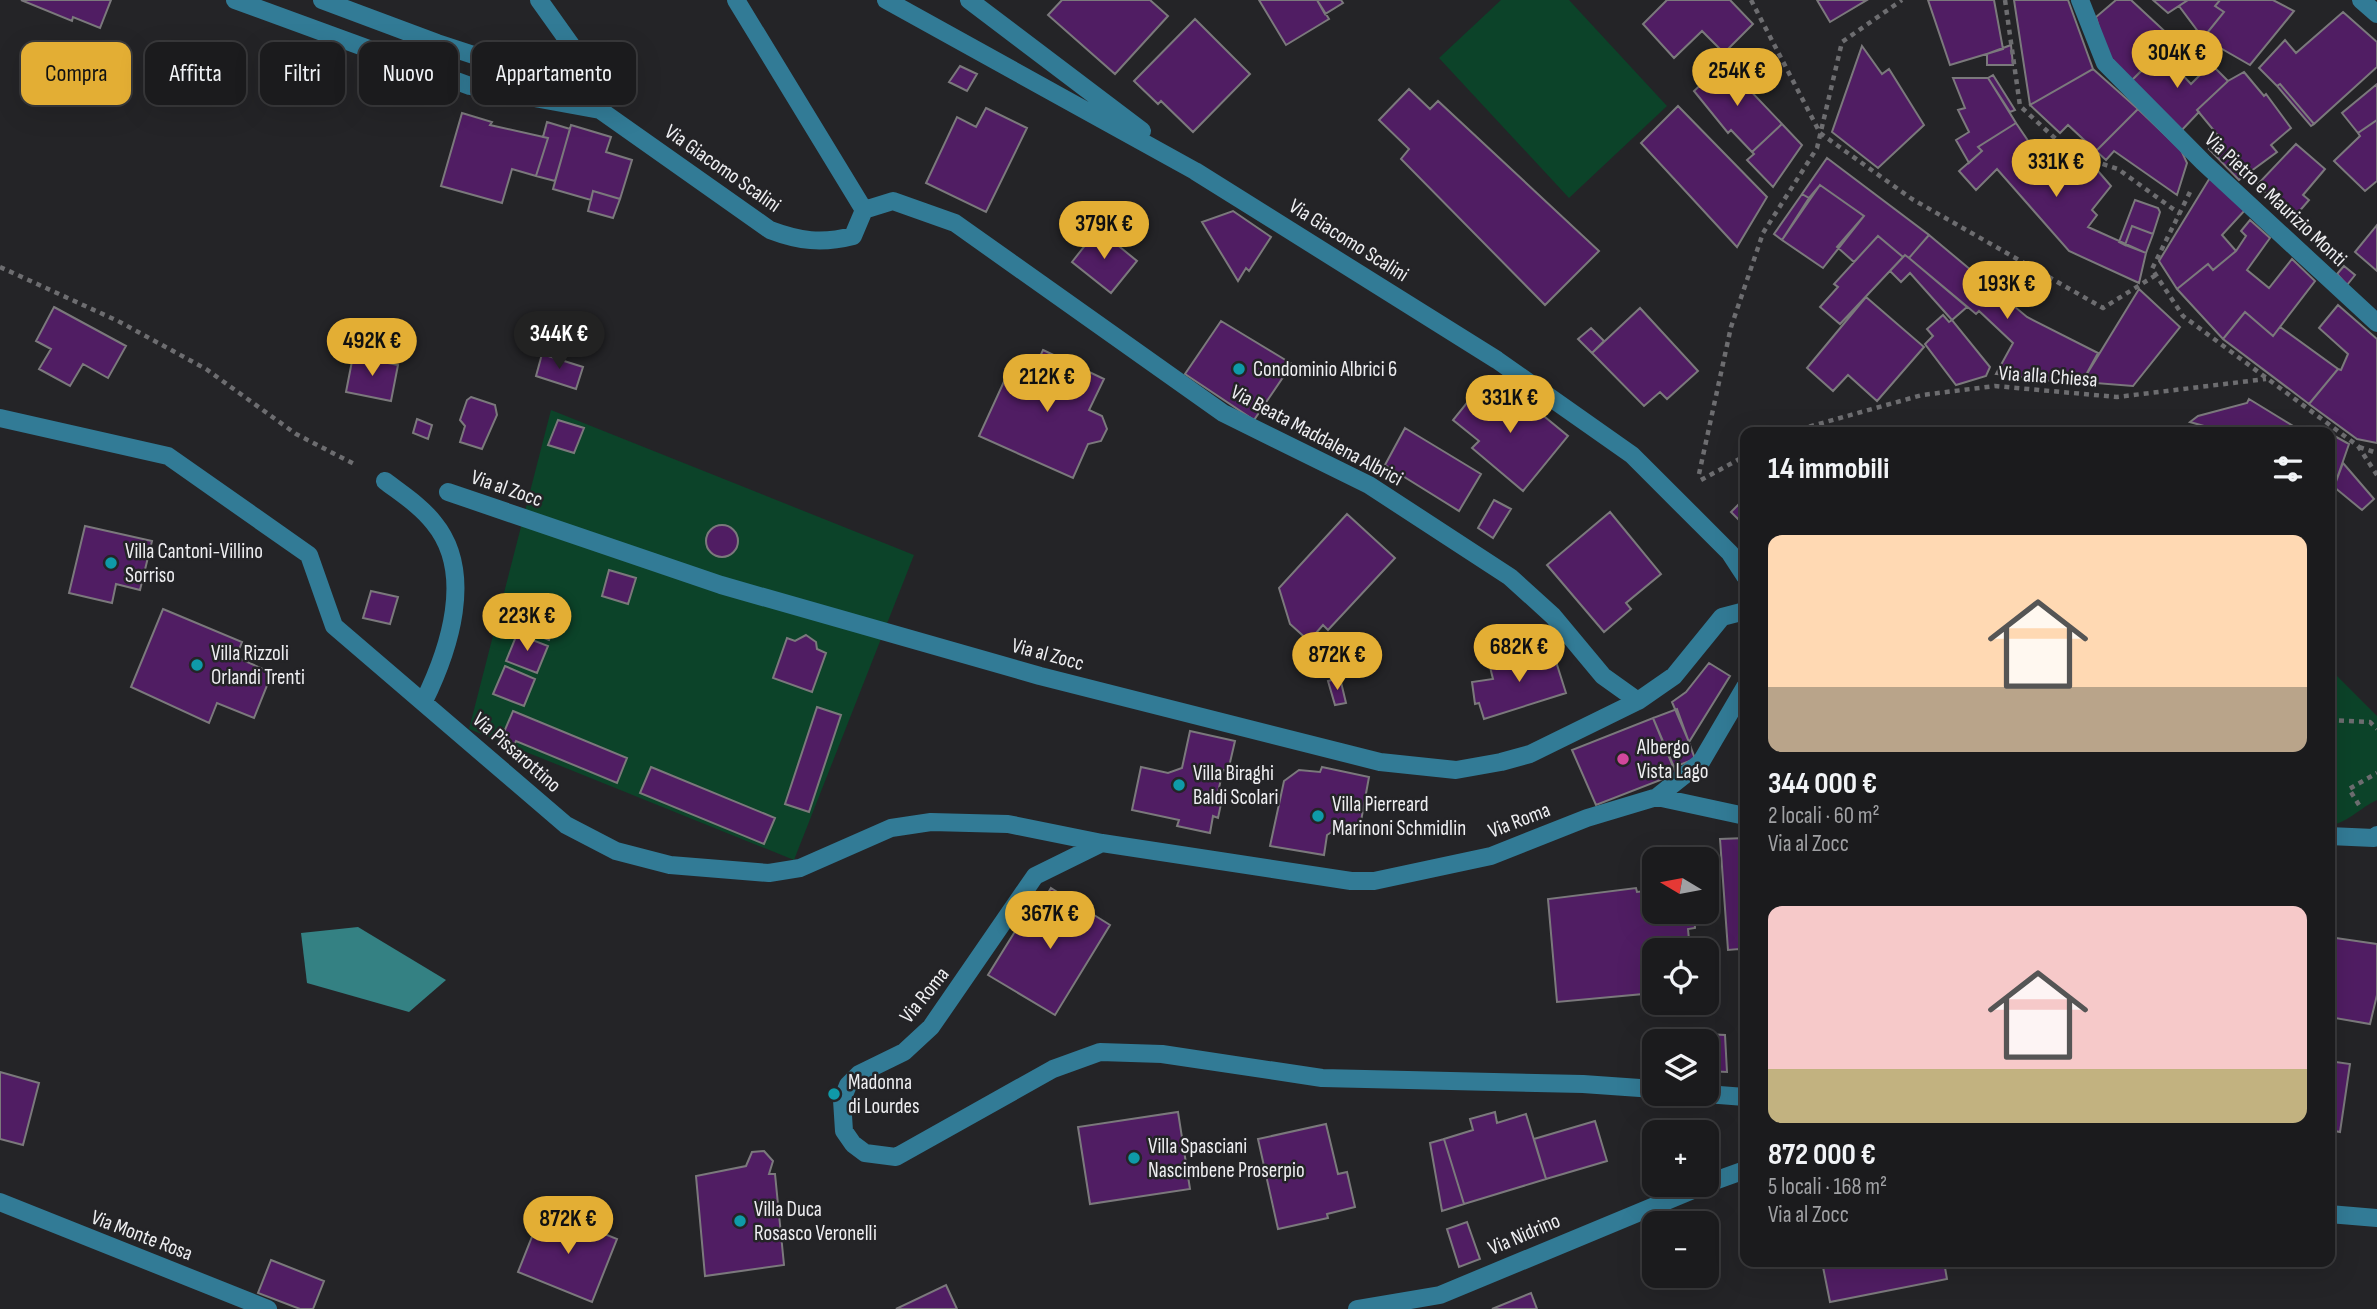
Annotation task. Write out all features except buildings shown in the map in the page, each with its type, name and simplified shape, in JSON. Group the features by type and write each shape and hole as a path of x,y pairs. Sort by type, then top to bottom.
{"street":[{"name":"Via Giacomo Scalini","path":"235,0 470,86 600,110 770,230 799,241 831,242 853,236 864,210"},
{"path":"322,0 436,43 574,88 600,110"},
{"path":"539,0 601,87 600,110"},
{"path":"736,0 864,210"},
{"name":"Via Giacomo Scalini","path":"886,0 1195,171 1497,360 1632,455 1730,553 1740,568"},
{"path":"969,0 1195,171"},
{"name":"Via Pietro e Maurizio Monti","path":"2080,0 2105,63 2203,162 2377,323"},
{"path":"2361,0 2377,15"},
{"name":"Via Beata Maddalena Albrici","path":"864,210 893,201 956,223 1223,413 1369,485 1510,577 1553,616 1603,676 1639,701"},
{"name":"Via Pissarottino","path":"0,418 167,456 309,555 334,626 566,825 616,851 670,865 769,873 800,868 891,828 931,822 1008,824 1102,843"},
{"path":"385,481 435,524 453,565 453,617 448,644 424,701"},
{"name":"Via al Zocc","path":"448,492 735,589 1040,676 1380,762 1456,770 1501,762 1530,754 1639,701"},
{"path":"1639,701 1674,676 1722,617 1740,612"},
{"path":"1657,797 1701,762 1740,696"},
{"path":"1657,797 1740,815"},
{"name":"Via Roma","path":"1642,1089 1584,1084 1322,1078 1162,1054 1100,1052 1053,1069 896,1157 865,1153 853,1144 844,1131 841,1115 842,1100 848,1085 859,1074 904,1052 931,1027 1035,876 1102,843 1351,881 1374,881 1491,856 1587,818 1657,797"},
{"path":"2335,836 2376,838"},
{"path":"1719,1095 1740,1097"},
{"name":"Via Nidrino","path":"1719,1179 1740,1172"},
{"name":"Via Nidrino","path":"1357,1309 1440,1295 1675,1197"},
{"name":"Via Monte Rosa","path":"0,1202 268,1309"},
{"path":"2335,1214 2377,1218"}],"path":[{"path":"1751,0 1820,133 1912,200 2103,308 2156,275"},
{"path":"1740,460 1698,482 1731,327 1763,233 1817,148 1842,42 1902,0"},
{"path":"2005,0 2020,106 2072,154 2118,169 2180,214"},
{"path":"2203,162 2152,269 2183,316 2332,427"},
{"path":"0,267 118,321 206,369 296,434 385,481"},
{"name":"Via alla Chiesa","path":"1808,427 1922,395 1995,386 2117,397 2266,379"},
{"path":"2335,429 2358,446 2377,453"},
{"path":"2358,446 2377,475"},
{"path":"2335,720 2370,722 2377,729"}],"green space":[{"path":"1501,0 1569,0 1667,106 1569,198 1439,58"},
{"path":"551,410 914,555 794,860 469,729"},
{"path":"2335,674 2377,716 2377,800 2335,824"}],"water":[{"path":"358,927 446,980 409,1012 307,983 301,933"}],"place":[{"name":"Condominio Albrici 6","path":"1239,369"},
{"name":"Villa Cantoni-Villino Sorriso","path":"111,563"},
{"name":"Villa Rizzoli Orlandi Trenti","path":"197,665"},
{"name":"Albergo Vista Lago","path":"1623,759"},
{"name":"Villa Biraghi Baldi Scolari","path":"1179,785"},
{"name":"Villa Pierreard Marinoni Schmidlin","path":"1318,816"},
{"name":"Madonna di Lourdes","path":"834,1094"},
{"name":"Villa Spasciani Nascimbene Proserpio","path":"1134,1158"},
{"name":"Villa Duca Rosasco Veronelli","path":"740,1221"}]}
